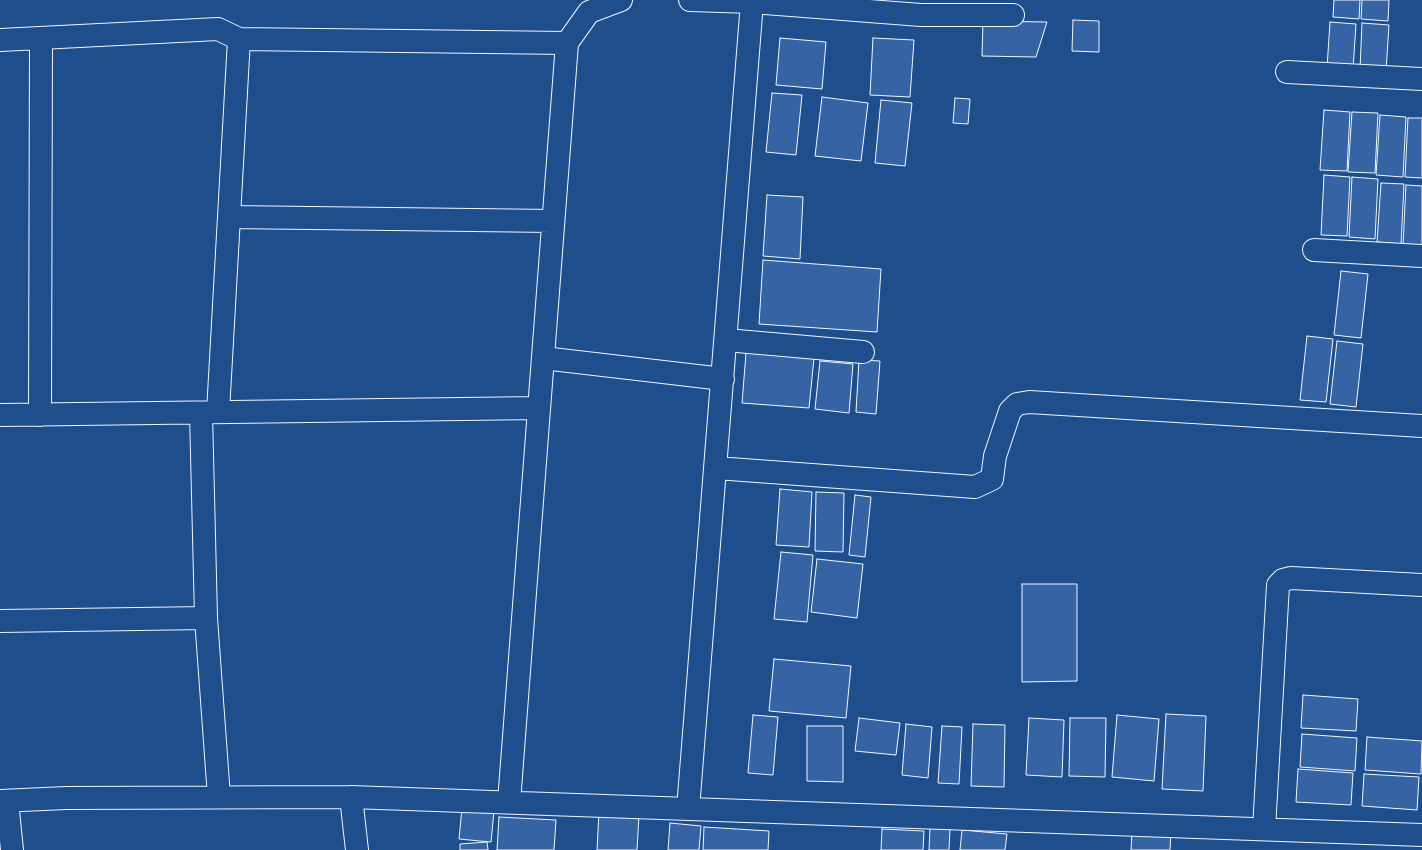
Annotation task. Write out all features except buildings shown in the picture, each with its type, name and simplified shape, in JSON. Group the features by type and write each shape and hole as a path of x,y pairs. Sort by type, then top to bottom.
{"street":[{"path":"509,802 567,42 589,12 621,0"},
{"path":"690,0 752,2 921,15 1013,15"},
{"path":"688,809 752,2"},
{"path":"0,40 218,29 239,39 567,42"},
{"path":"40,415 41,39"},
{"path":"219,797 206,618 210,412 229,217 239,39"},
{"path":"1287,72 1422,79"},
{"path":"229,217 553,221"},
{"path":"1314,250 1422,256"},
{"path":"726,340 863,352"},
{"path":"543,358 723,379"},
{"path":"716,468 975,486 992,479 996,456 1010,411 1017,404 1029,402 1422,426"},
{"path":"0,415 539,408"},
{"path":"1264,829 1278,585 1283,580 1291,578 1422,585"},
{"path":"0,620 206,618"},
{"path":"351,797 357,850"},
{"path":"12,850 3,800 66,798 351,797 1422,835"}]}
